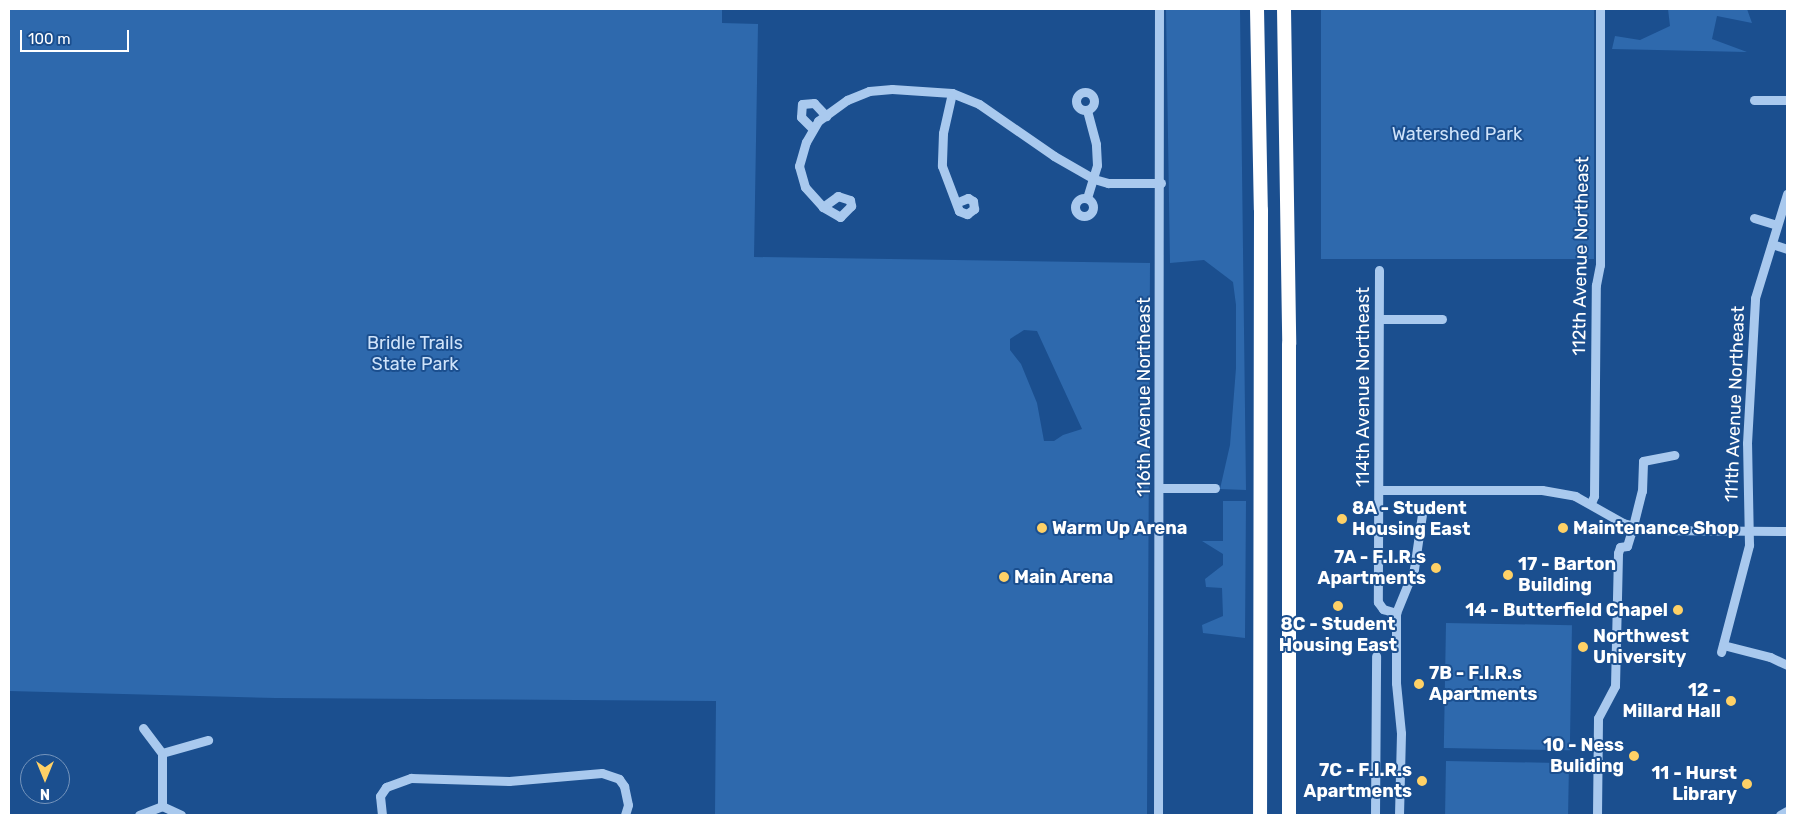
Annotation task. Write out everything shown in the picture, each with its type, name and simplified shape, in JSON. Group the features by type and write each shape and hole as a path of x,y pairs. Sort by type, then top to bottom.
{"highway":[{"path":"1256,9 1261,210 1260,815"},
{"path":"1284,9 1289,344 1289,815"}],"street":[{"name":"116th Avenue Northeast","path":"1158,815 1161,183 1159,9"},
{"name":"112th Avenue Northeast","path":"1591,503 1594,496 1596,285 1600,265 1600,9"},
{"path":"823,207 805,187 799,166 806,142 819,122 847,100 869,91 892,89 952,93 979,104 1054,156 1094,179 1108,183 1161,183"},
{"path":"952,93 941,151 948,186 958,202"},
{"path":"1754,100 1787,100"},
{"path":"814,103 819,122 800,117 802,104 814,103"},
{"path":"1087,198 1094,179 1096,144 1088,110"},
{"name":"111th Avenue Northeast","path":"1787,194 1755,298 1752,317 1748,551 1722,649 1770,657 1787,665"},
{"path":"1754,218 1777,225"},
{"path":"1772,244 1787,249"},
{"name":"114th Avenue Northeast","path":"1379,270 1378,602 1383,609 1396,612"},
{"path":"1378,318 1442,319"},
{"path":"1597,815 1598,718 1616,686 1618,553 1620,547 1627,546 1633,526 1642,490 1643,461 1674,455"},
{"path":"1160,488 1215,488"},
{"path":"1379,490 1542,490 1591,503 1633,526 1651,530 1787,531"},
{"path":"1399,815 1401,733 1396,683 1396,612 1414,569 1423,507"},
{"path":"1375,815 1376,656"},
{"path":"143,728 162,753 162,806"},
{"path":"162,753 208,740"},
{"path":"382,815 380,796 386,787 411,778 509,781 602,773 619,779 624,786 628,804 625,815"},
{"path":"139,815 162,806 181,815"},
{"path":"1780,815 1787,812"}],"green space":[{"name":"Bridle Trails State Park","path":"9,9 722,9 722,23 758,24 754,257 1150,263 1147,815 715,815 716,701 276,698 9,691","holes":["1024,330 1037,331 1082,429 1063,435 1054,441 1044,441 1037,403 1021,364 1010,350 1010,339"]},
{"path":"1166,9 1240,9 1246,490 1220,489 1230,445 1236,368 1236,305 1233,282 1204,260 1170,263"},
{"name":"Watershed Park","path":"1321,9 1594,9 1594,259 1321,259"},
{"path":"1668,9 1747,9 1752,23 1717,16 1712,39 1747,52 1612,49 1615,36 1640,40 1670,26"},
{"path":"1223,501 1246,501 1245,638 1203,633 1202,625 1223,616 1222,588 1206,587 1205,579 1223,565 1223,554 1202,541 1223,541"},
{"path":"1446,623 1572,625 1570,750 1444,748"},
{"path":"1446,761 1569,763 1568,815 1445,815"}],"place":[{"name":"8A - Student Housing East","path":"1342,519"},
{"name":"Warm Up Arena","path":"1042,528"},
{"name":"Maintenance Shop","path":"1563,528"},
{"name":"7A - F.I.R.s Apartments","path":"1436,568"},
{"name":"17 - Barton Building","path":"1508,575"},
{"name":"Main Arena","path":"1004,577"},
{"name":"8C - Student Housing East","path":"1338,606"},
{"name":"14 - Butterfield Chapel","path":"1678,610"},
{"name":"Northwest University","path":"1583,647"},
{"name":"7B - F.I.R.s Apartments","path":"1419,684"},
{"name":"12 - Millard Hall","path":"1731,701"},
{"name":"10 - Ness Buliding","path":"1634,756"},
{"name":"7C - F.I.R.s Apartments","path":"1422,781"},
{"name":"11 - Hurst Library","path":"1747,784"}]}
